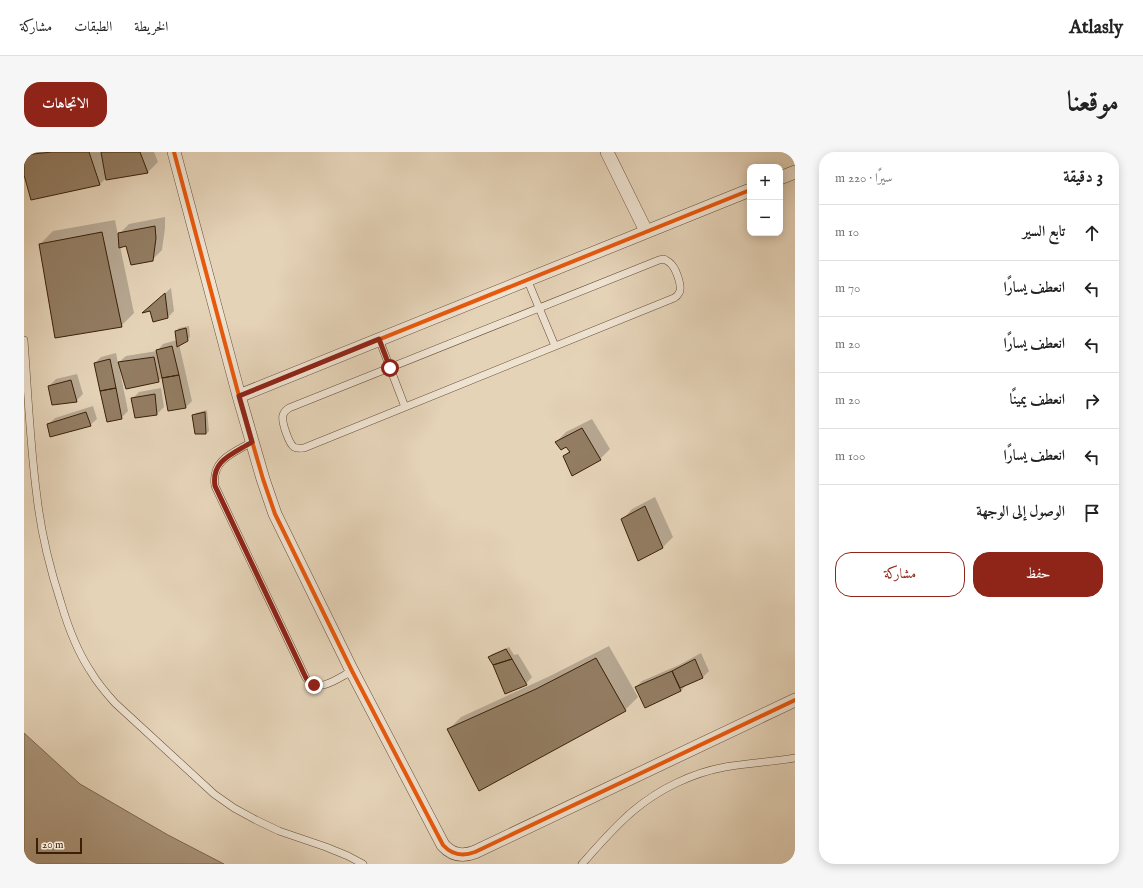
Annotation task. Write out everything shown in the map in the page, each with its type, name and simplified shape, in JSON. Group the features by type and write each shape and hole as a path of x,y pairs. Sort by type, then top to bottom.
{"street":[{"path":"174,152 239,396 263,479 275,514 352,671 443,845 448,850 461,856 475,852 795,700"},
{"path":"607,152 646,231"},
{"path":"783,177 795,172"},
{"path":"239,396 747,191"}],"lane":[{"path":"659,260 669,261 680,283 681,289 679,294 674,298 304,448 299,449 294,447 291,443 282,421 282,416 289,408 539,308 659,260"},
{"path":"527,279 555,346"},
{"path":"379,339 405,407"},
{"path":"24,340 33,466 42,529 52,575 66,620 73,639 91,673 102,689 115,703 214,794 234,808 273,828 302,840 326,847 363,864"},
{"path":"252,442 220,462 214,474 215,486 309,683 319,686 324,685 352,671"},
{"path":"582,864 614,829 633,811 676,783 725,767 777,762 795,758"}],"shaded area":[{"path":"24,733 80,784 168,835 224,864 24,864"}],"building":[{"path":"52,152 89,152 100,185 31,200 24,175 24,155"},
{"path":"101,152 140,152 148,173 106,180"},
{"path":"155,226 156,238 153,261 131,265 126,246 119,248 118,233"},
{"path":"102,232 122,327 55,338 39,244"},
{"path":"165,293 168,318 153,322 150,311 142,313"},
{"path":"186,328 188,341 177,347 175,331"},
{"path":"172,346 179,375 162,378 156,350"},
{"path":"154,357 159,382 126,389 118,362"},
{"path":"110,359 116,388 100,391 94,363"},
{"path":"179,375 186,408 168,411 162,378"},
{"path":"71,380 77,402 52,405 48,386"},
{"path":"116,388 122,419 107,422 100,391"},
{"path":"155,394 157,415 135,418 131,398"},
{"path":"86,412 91,426 50,437 47,424"},
{"path":"205,412 206,434 195,434 192,415"},
{"path":"582,428 601,460 572,476 563,456 570,452 566,447 561,450 555,442"},
{"path":"645,506 663,548 638,561 621,519"},
{"path":"506,649 512,659 493,665 488,657"},
{"path":"596,658 626,711 479,791 447,729 536,689"},
{"path":"512,659 527,685 505,694 493,665"},
{"path":"695,659 703,678 680,688 672,671"},
{"path":"672,671 681,691 645,708 635,687"}],"cycle path":[{"path":"174,152 239,396 263,479 275,514 352,671 443,845 446,848 454,853 462,855 475,852 795,700"},
{"path":"239,396 747,191"}],"route":[{"path":"314,685 309,683 306,678 215,486 214,474 220,462 252,442 239,396 379,339 390,368"}]}
